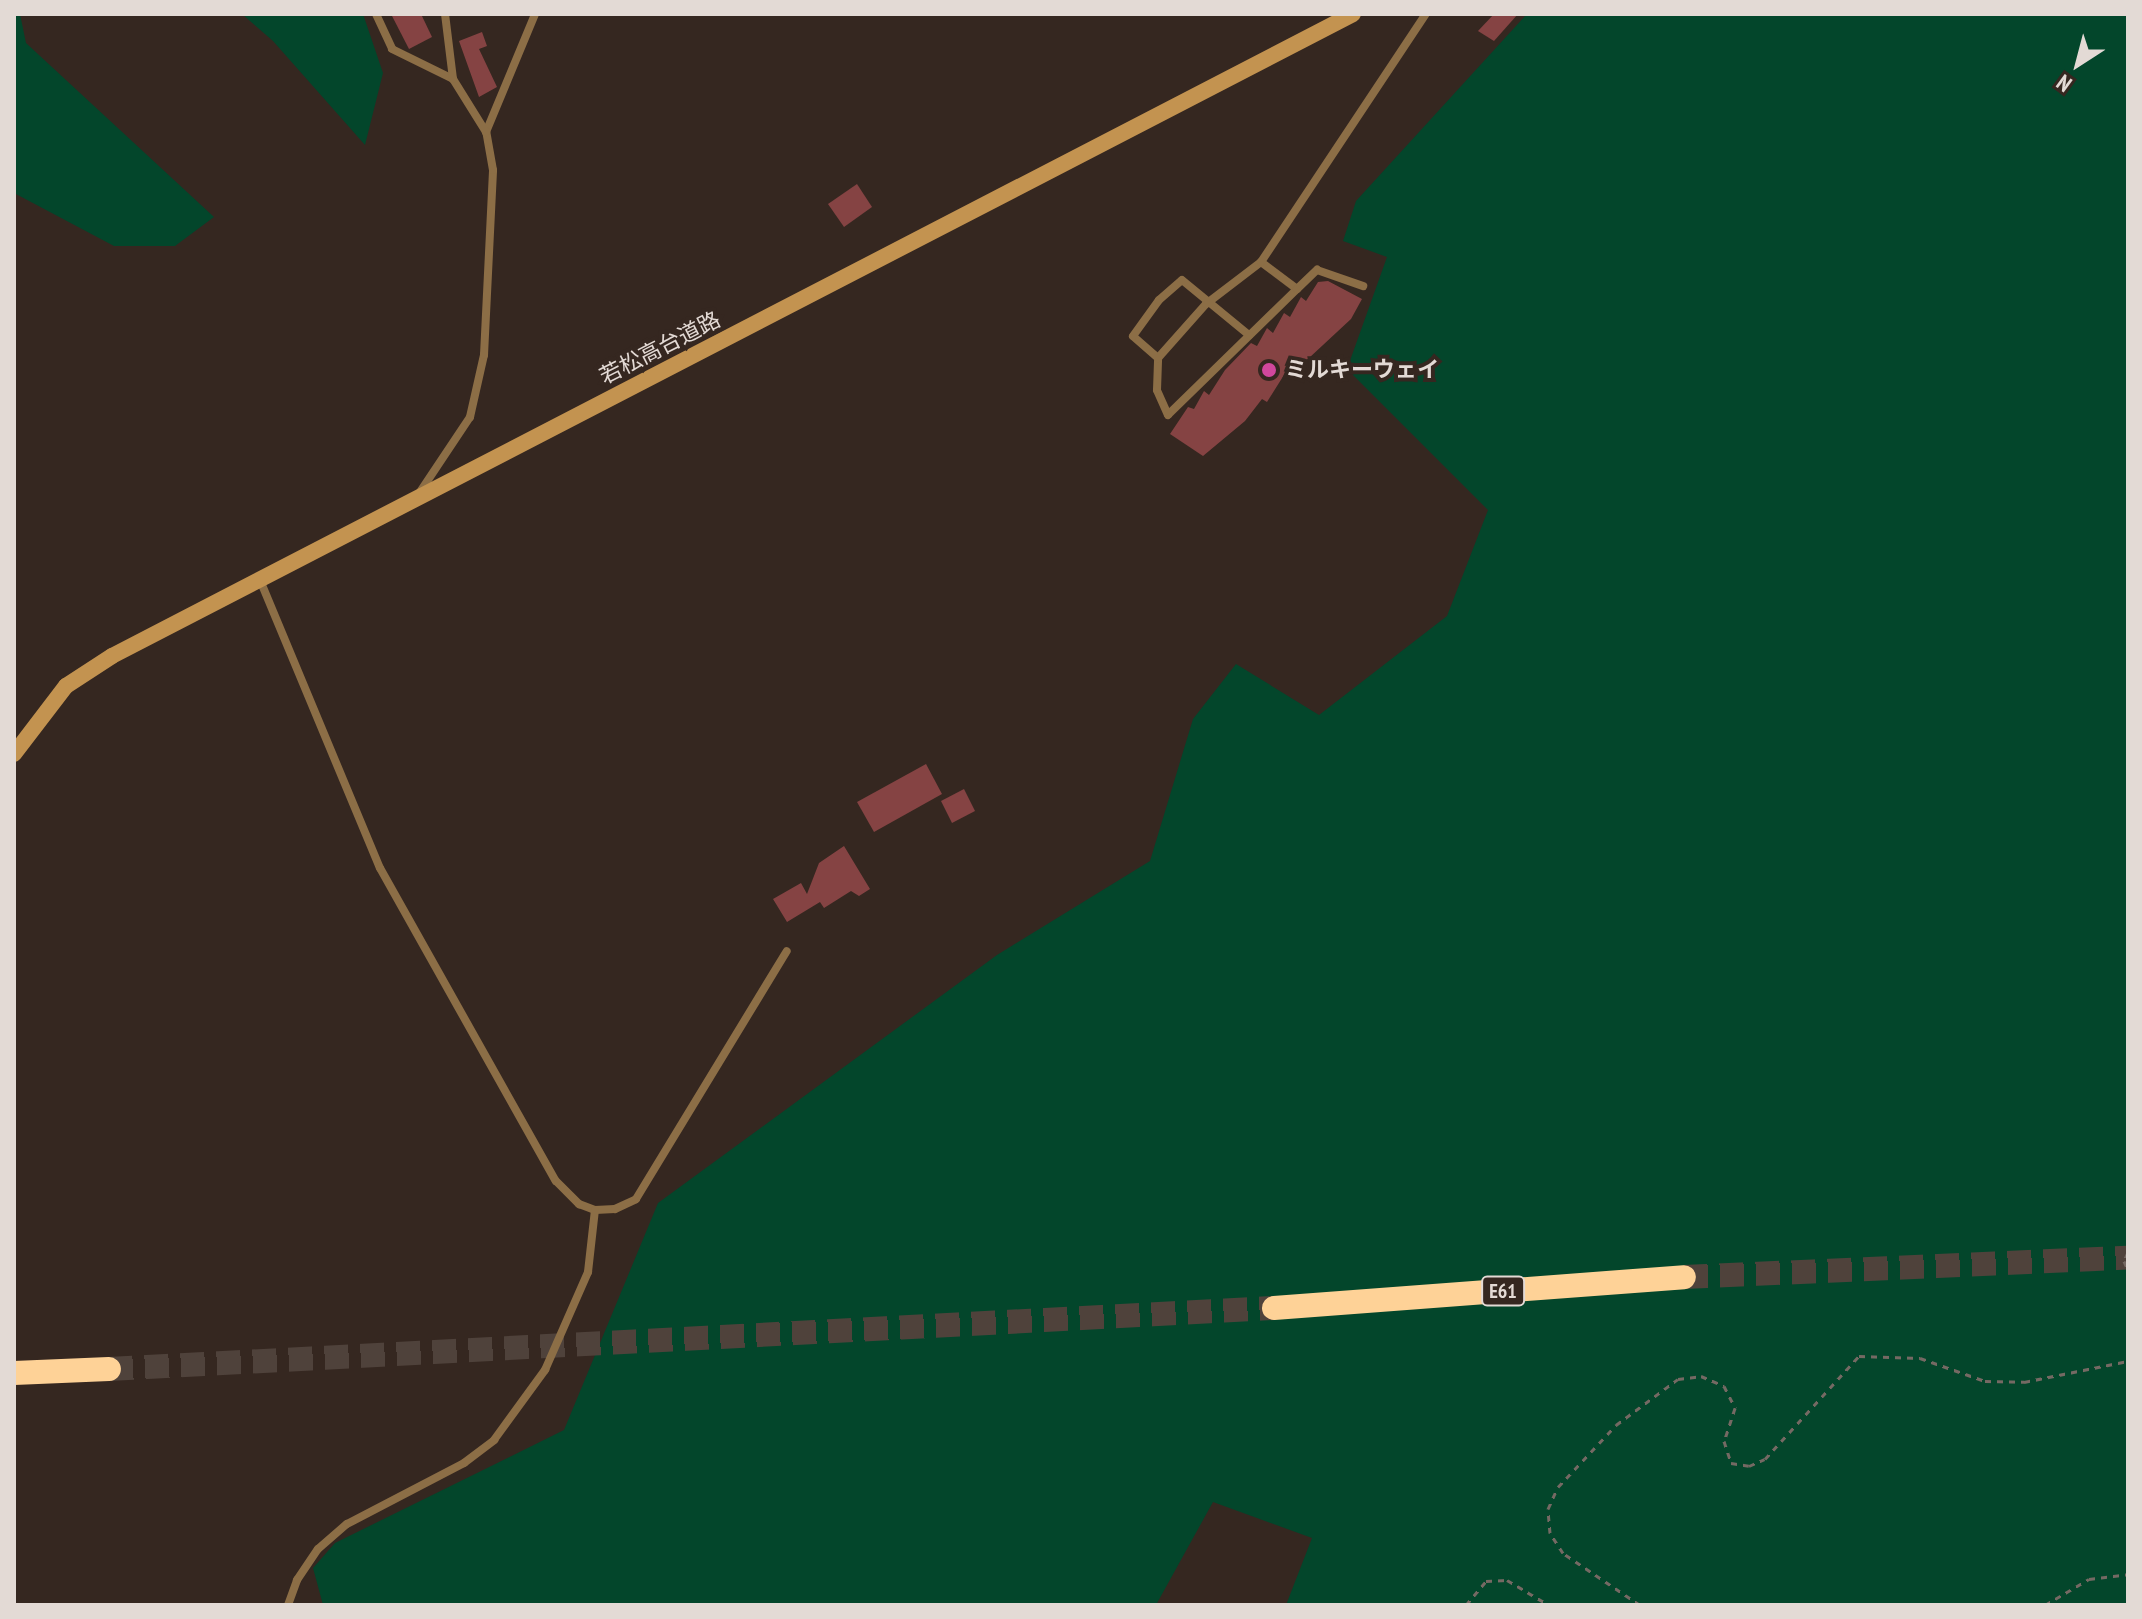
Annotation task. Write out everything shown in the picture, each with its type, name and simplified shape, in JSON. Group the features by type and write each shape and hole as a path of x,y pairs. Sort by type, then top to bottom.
{"highway":[{"name":"E61","path":"1274,1308 1684,1277"},
{"path":"14,1374 109,1369"}],"street":[{"name":"若松高台道路","path":"14,754 66,686 112,656 1353,14"}],"lane":[{"path":"376,14 392,49 453,79"},
{"path":"418,496 470,417 479,389 493,170 486,132 453,79 445,14"},
{"path":"486,132 535,14"},
{"path":"1363,286 1317,270 1168,415 1157,390 1158,358 1206,304 1261,262 1426,14"},
{"path":"1261,262 1297,289"},
{"path":"1158,358 1133,336 1159,300 1182,280 1206,304 1249,335"},
{"path":"259,579 380,868 556,1181 595,1210 615,1209 636,1199 787,951"},
{"path":"288,1605 297,1580 318,1549 347,1524 464,1463 494,1440 545,1370 588,1272 595,1210"}],"path":[{"path":"2128,1252 2124,1261 2128,1270"},
{"path":"1640,1605 1563,1553 1550,1533 1548,1509 1558,1487 1616,1425 1678,1379 1701,1376 1724,1386 1735,1408 1724,1441 1731,1463 1749,1466 1765,1459 1859,1356 1920,1358 1985,1381 2024,1382 2128,1361"},
{"path":"2045,1605 2089,1579 2128,1574"},
{"path":"1466,1605 1486,1581 1507,1580 1549,1605"}],"green space":[{"path":"14,14 20,14 26,43 214,217 175,246 114,246 14,193"},
{"path":"242,14 363,14 383,73 365,145 273,41"},
{"path":"1527,14 2128,14 2128,1605 1286,1605 1312,1538 1213,1502 1156,1605 323,1605 313,1568 335,1543 564,1430 658,1203 997,955 1150,861 1193,719 1236,664 1319,715 1447,616 1488,510 1347,369 1387,257 1343,241 1356,201"}],"building":[{"path":"391,14 421,14 432,37 409,49"},
{"path":"1494,14 1518,14 1494,41 1478,31"},
{"path":"482,32 487,46 479,49 497,87 479,97 459,41"},
{"path":"857,184 872,207 844,227 828,204"},
{"path":"1328,281 1362,299 1351,319 1309,358 1301,364 1294,359 1267,402 1262,399 1245,421 1203,456 1170,434 1188,407 1194,409 1204,391 1209,395 1225,370 1251,343 1257,346 1267,328 1273,333 1284,313 1290,317 1301,297 1306,301 1318,282"},
{"path":"926,764 942,794 874,832 857,802"},
{"path":"964,789 975,811 952,823 941,801"},
{"path":"844,846 870,889 859,896 851,891 824,908 820,902 787,922 773,899 801,883 807,894 819,863"}],"tunnel":[{"path":"1684,1277 2128,1258"},
{"path":"109,1369 1274,1308"}],"place":[{"name":"ミルキーウェイ","path":"1269,370"}]}
